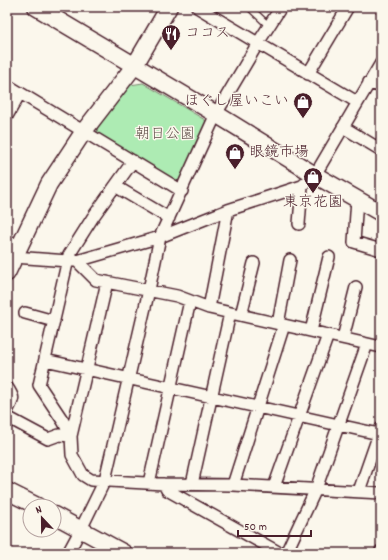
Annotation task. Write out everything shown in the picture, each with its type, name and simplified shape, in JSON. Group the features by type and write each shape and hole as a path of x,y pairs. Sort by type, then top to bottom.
{"street":[{"path":"36,7 135,65 315,175 381,213"},
{"path":"7,273 13,248 49,184 84,131 135,65 169,7"},
{"path":"196,7 358,102"},
{"path":"68,553 105,480 160,237 216,114 281,7"},
{"path":"308,74 348,7"},
{"path":"13,248 72,261 160,237 228,210 302,186 315,175 381,63"},
{"path":"369,82 381,87"},
{"path":"7,85 182,190"},
{"path":"7,116 20,93"},
{"path":"343,127 381,150"},
{"path":"133,161 93,217 69,255 72,261 96,280 178,296 209,308 381,347"},
{"path":"115,186 169,218"},
{"path":"299,224 302,186"},
{"path":"357,199 354,242 381,250"},
{"path":"209,308 228,210"},
{"path":"311,331 329,257"},
{"path":"233,485 258,408 281,324 290,260"},
{"path":"71,436 39,385 54,321 72,261"},
{"path":"192,484 211,397 236,314 254,263"},
{"path":"107,282 71,436 72,455 83,475 91,480 164,484 233,485 381,493"},
{"path":"342,338 356,287"},
{"path":"149,483 190,301"},
{"path":"25,313 54,321"},
{"path":"274,487 328,335"},
{"path":"286,553 316,489 367,344"},
{"path":"45,360 87,368 128,379 300,417 380,431 359,491"},
{"path":"7,387 13,396 13,400 7,411"},
{"path":"7,417 48,439 59,435 71,436"},
{"path":"164,484 167,490 280,553"},
{"path":"7,491 22,498"},
{"path":"62,519 124,553"}],"lane":[{"path":"249,7 269,26"}],"green space":[{"name":"朝日公園","path":"143,83 205,120 207,125 182,179 177,182 98,133 97,128 130,85"}],"place":[{"name":"ココス","path":"171,51"},
{"name":"ほぐし屋いこい","path":"303,119"},
{"name":"眼鏡市場","path":"235,170"},
{"name":"東京花園","path":"313,194"}]}
